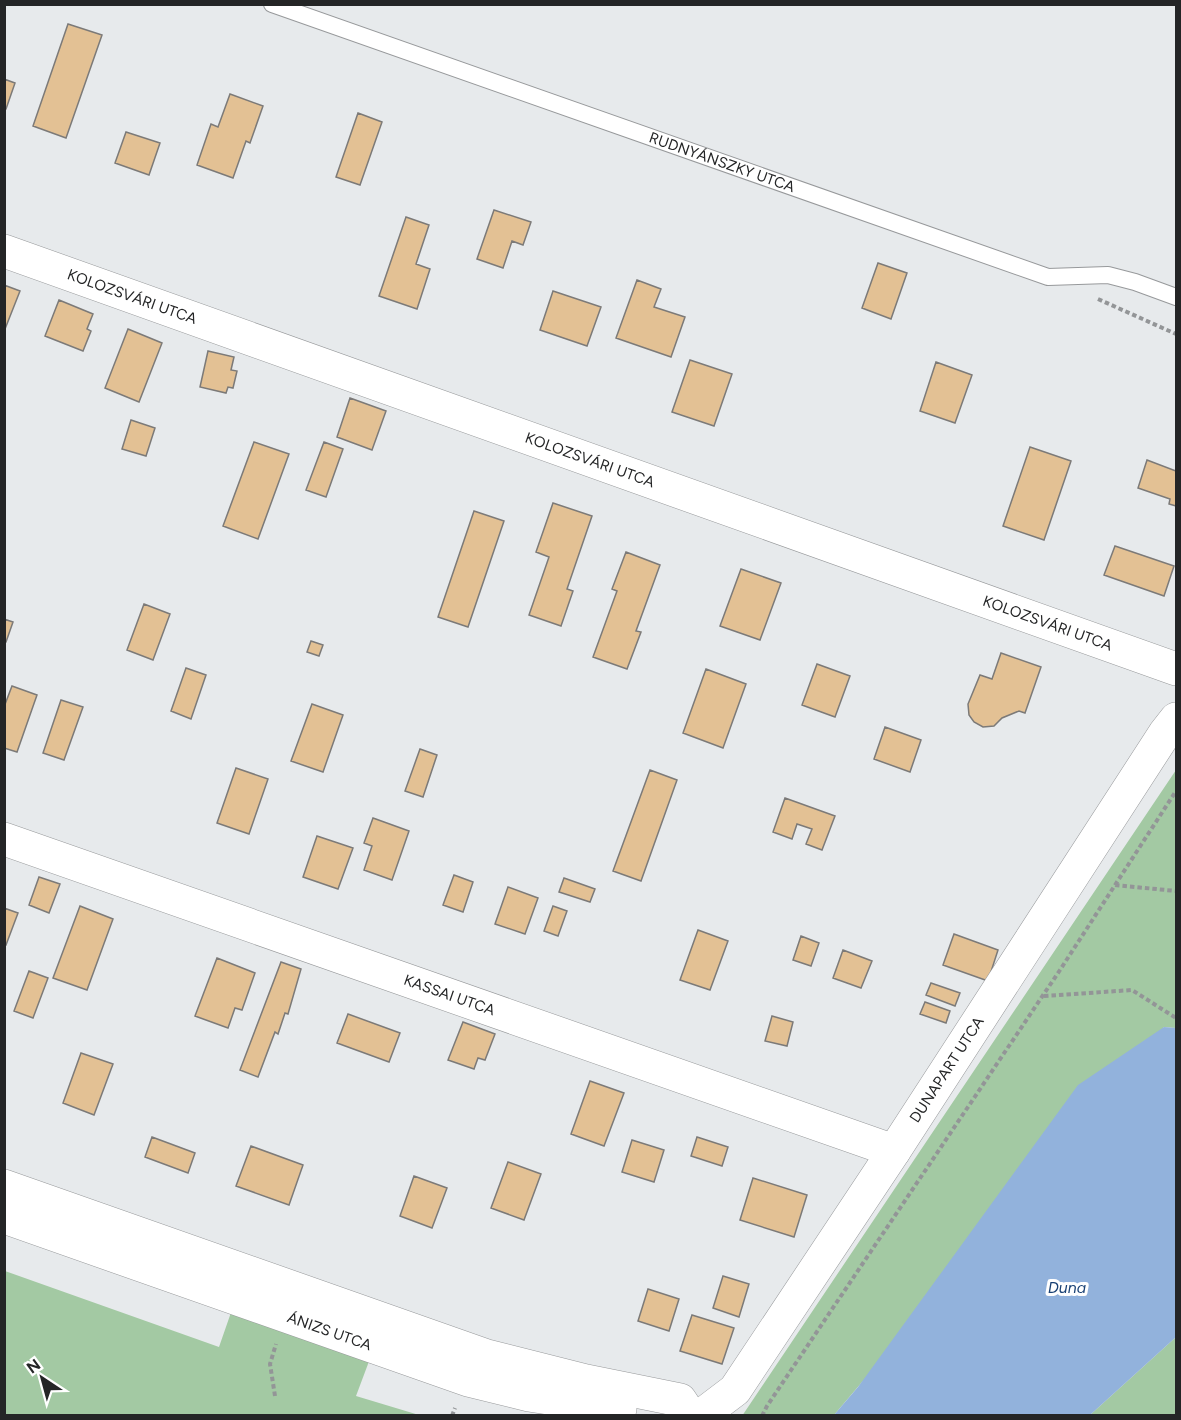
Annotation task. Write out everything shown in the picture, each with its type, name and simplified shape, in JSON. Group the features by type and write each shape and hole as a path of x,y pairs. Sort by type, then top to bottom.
{"street":[{"name":"KOLOZSVÁRI UTCA","path":"4,251 1176,669"},
{"name":"DUNAPART UTCA","path":"695,1414 735,1390 1176,719"},
{"name":"KASSAI UTCA","path":"4,840 894,1151"},
{"path":"4,1186 487,1356 586,1381 680,1400 695,1414"},
{"name":"ÁNIZS UTCA","path":"4,1217 468,1380 529,1395 662,1416"}],"lane":[{"name":"RUDNYÁNSZKY UTCA","path":"272,4 1048,277 1108,275 1176,297"}],"path":[{"path":"1091,296 1176,334"},
{"path":"762,1416 1043,996 1176,792"},
{"path":"1115,885 1176,891"},
{"path":"1043,996 1132,990 1176,1018"},
{"path":"275,1396 270,1364 286,1316"}],"green space":[{"path":"1176,770 1176,1028 1164,1027 834,1415 742,1416"},
{"path":"5,1271 219,1347 235,1301 374,1348 356,1396 419,1415 5,1416"},
{"path":"1176,1337 1176,1415 1090,1415"}],"water":[{"name":"Duna","path":"1164,1027 1176,1028 1176,1337 1090,1415 834,1415 858,1387 1078,1085"}],"building":[{"path":"68,24 102,35 66,138 33,126"},
{"path":"4,79 15,83 6,109 4,109"},
{"path":"230,94 263,106 250,143 246,141 233,178 197,165 211,124 218,127"},
{"path":"358,113 382,122 360,185 336,177"},
{"path":"126,132 160,143 149,175 115,163"},
{"path":"494,210 531,222 523,245 512,241 503,268 477,259"},
{"path":"406,217 429,225 416,264 430,269 417,309 379,296"},
{"path":"878,263 907,273 891,319 862,308"},
{"path":"637,280 661,289 654,307 685,317 671,357 616,338"},
{"path":"4,285 20,291 5,329 4,329"},
{"path":"553,291 601,307 587,346 540,330"},
{"path":"59,300 93,314 87,329 91,331 83,351 45,336"},
{"path":"128,329 162,343 139,402 105,388"},
{"path":"208,351 234,357 231,370 237,371 233,388 228,387 226,393 200,387"},
{"path":"690,360 732,374 714,426 672,412"},
{"path":"936,362 972,375 955,423 920,411"},
{"path":"350,398 386,411 372,450 337,437"},
{"path":"131,420 155,428 146,456 122,449"},
{"path":"254,442 289,454 258,539 223,526"},
{"path":"324,442 343,449 326,497 306,490"},
{"path":"1030,447 1071,461 1044,540 1003,526"},
{"path":"1147,460 1176,471 1176,506 1169,504 1170,499 1138,488"},
{"path":"553,503 592,516 567,589 573,591 561,626 529,615 549,557 536,552"},
{"path":"474,511 504,521 468,627 438,617"},
{"path":"1115,546 1174,566 1164,596 1104,575"},
{"path":"626,552 660,565 636,631 641,632 627,669 593,657 617,591 612,589"},
{"path":"741,569 781,583 760,640 720,626"},
{"path":"144,604 170,614 153,660 127,650"},
{"path":"4,619 13,622 6,642 4,642"},
{"path":"311,641 323,645 319,656 307,652"},
{"path":"1001,653 1041,667 1025,713 1019,711 1002,718 994,726 983,727 974,722 969,715 968,704 980,675 992,679"},
{"path":"817,664 850,676 835,717 802,705"},
{"path":"186,668 206,675 191,719 171,711"},
{"path":"706,669 746,684 723,748 683,733"},
{"path":"12,686 37,695 17,752 4,748 4,707"},
{"path":"61,700 83,707 64,760 43,753"},
{"path":"312,704 343,715 323,772 291,761"},
{"path":"885,727 921,740 910,772 874,759"},
{"path":"420,749 437,755 423,797 405,791"},
{"path":"236,768 268,779 249,834 217,823"},
{"path":"650,770 677,780 641,881 613,871"},
{"path":"785,798 835,816 822,850 806,844 812,829 797,824 792,839 773,832"},
{"path":"373,818 409,831 392,880 364,870 372,846 364,843"},
{"path":"317,836 353,848 338,889 303,877"},
{"path":"454,875 473,882 463,912 443,905"},
{"path":"39,877 60,884 49,913 29,905"},
{"path":"564,878 595,889 590,902 559,892"},
{"path":"508,887 538,898 525,934 495,924"},
{"path":"80,906 113,919 87,990 53,978"},
{"path":"553,906 567,911 558,936 544,931"},
{"path":"4,908 18,913 6,945 4,944"},
{"path":"698,930 728,941 710,990 680,980"},
{"path":"954,934 998,950 988,981 943,965"},
{"path":"801,936 819,943 811,966 793,960"},
{"path":"843,950 872,961 861,988 833,978"},
{"path":"217,958 255,973 242,1010 235,1008 228,1028 195,1016"},
{"path":"281,962 301,969 288,1014 285,1013 278,1034 275,1032 258,1077 240,1070"},
{"path":"29,971 48,978 33,1018 14,1011"},
{"path":"931,983 960,993 955,1006 926,995"},
{"path":"925,1002 950,1011 946,1023 920,1014"},
{"path":"348,1014 400,1033 389,1062 337,1043"},
{"path":"772,1016 793,1022 787,1046 765,1041"},
{"path":"463,1022 495,1034 485,1060 478,1058 474,1069 448,1060"},
{"path":"81,1053 113,1064 94,1115 63,1103"},
{"path":"590,1081 624,1093 604,1146 571,1134"},
{"path":"152,1137 195,1153 188,1173 145,1157"},
{"path":"697,1137 728,1147 722,1166 691,1156"},
{"path":"632,1140 664,1150 654,1182 622,1172"},
{"path":"251,1146 303,1165 289,1205 236,1186"},
{"path":"508,1162 541,1174 524,1220 491,1208"},
{"path":"414,1176 447,1188 432,1228 400,1216"},
{"path":"753,1178 807,1195 794,1237 740,1220"},
{"path":"723,1276 749,1284 739,1317 713,1308"},
{"path":"648,1289 679,1299 669,1331 638,1321"},
{"path":"692,1315 734,1328 722,1364 680,1351"}]}
